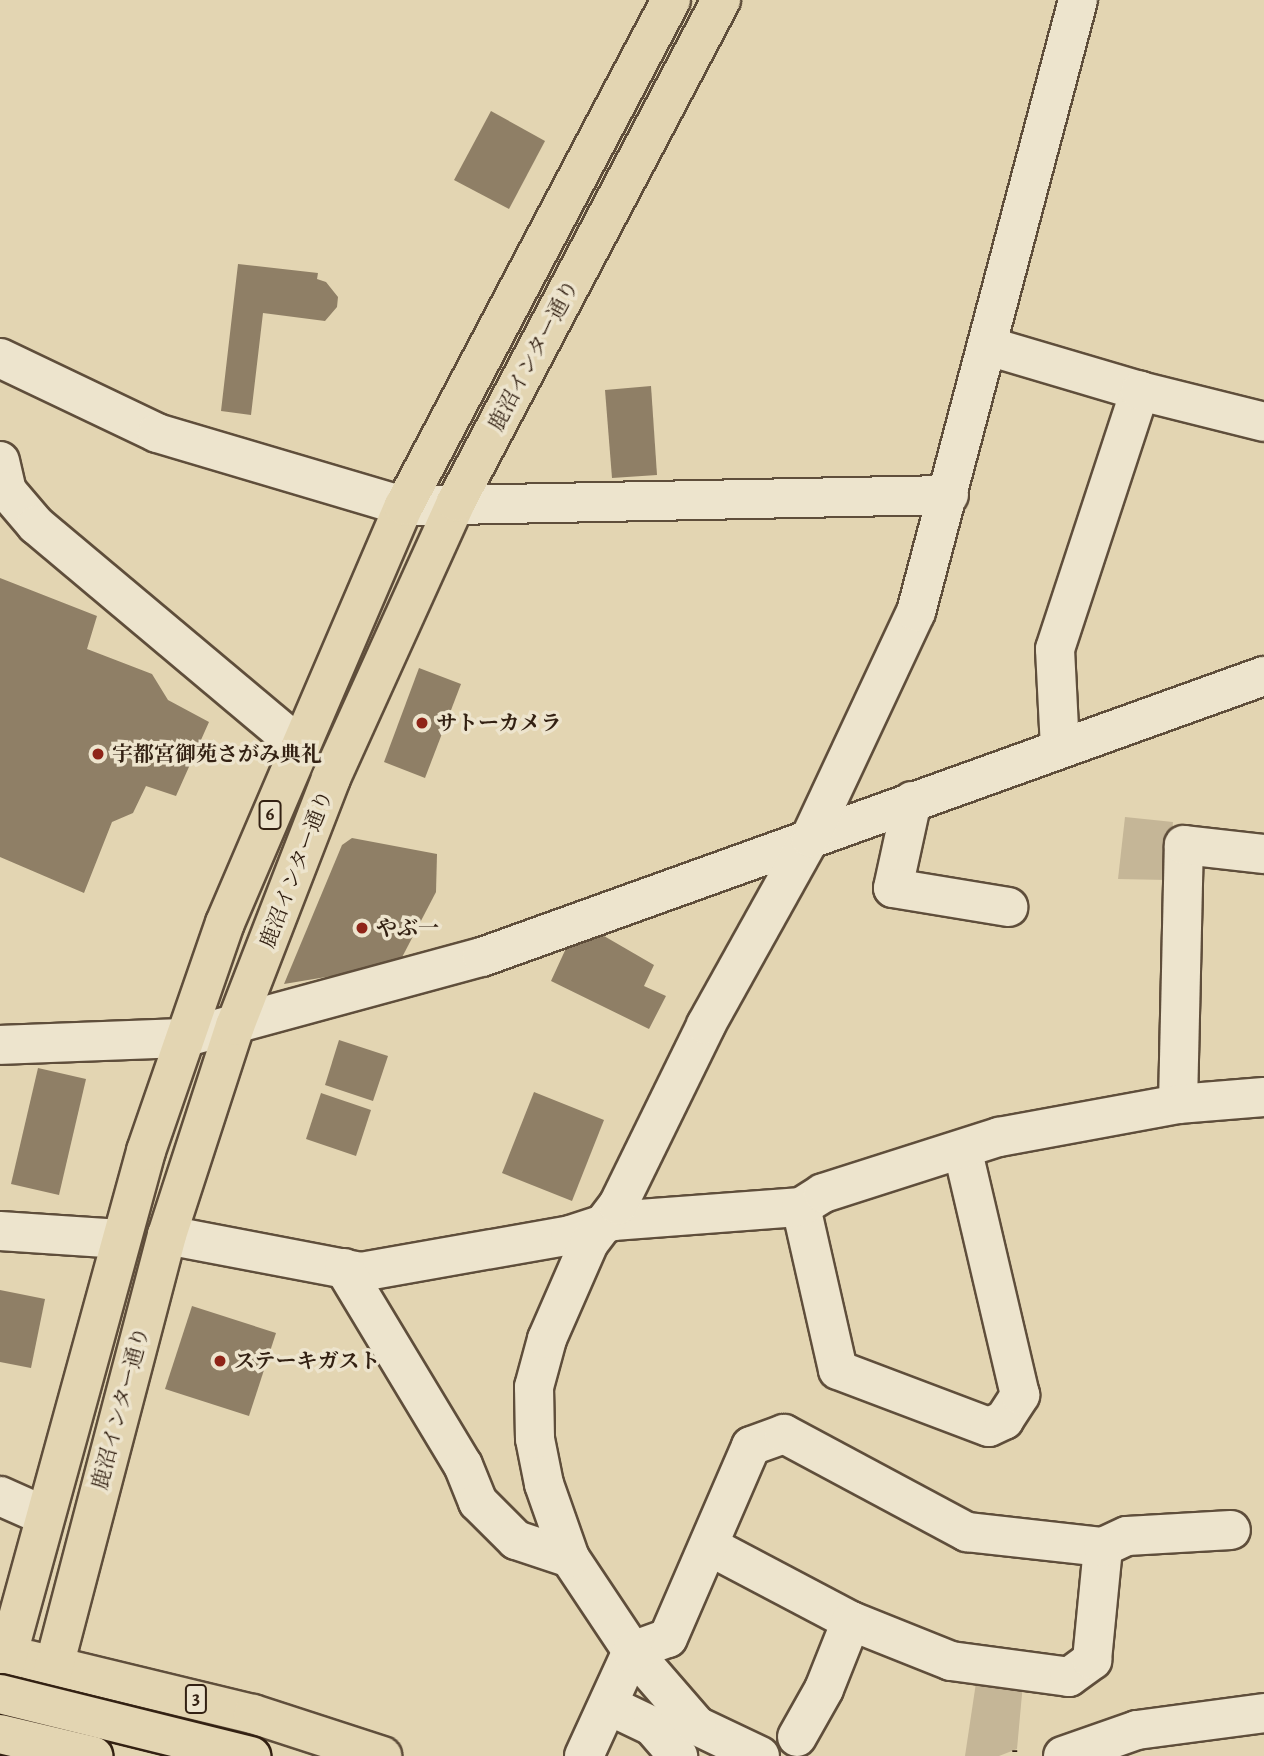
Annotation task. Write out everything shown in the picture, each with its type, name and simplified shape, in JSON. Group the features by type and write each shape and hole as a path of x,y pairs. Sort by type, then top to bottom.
{"main road":[{"name":"鹿沼インター通り","path":"2,1664 121,1238 183,1038 299,746 404,506 671,0"},
{"name":"鹿沼インター通り","path":"31,1756 52,1666 167,1235 235,1026 331,778 456,502 721,0"},
{"name":"3","path":"2,1664 52,1666 253,1714 382,1756"},
{"name":"3","path":"0,1694 251,1756"},
{"path":"0,1734 93,1756"}],"street":[{"path":"760,1756 696,1726 632,1651 570,1558 542,1473 535,1439 534,1387 547,1339 589,1243 618,1205 706,1025 810,838 916,612 1078,0"},
{"path":"988,346 1140,391 1264,422"},
{"path":"0,358 157,433 404,506 456,502 948,495"},
{"path":"1060,748 1055,649 1140,391"},
{"path":"0,461 7,491 36,525 299,746"},
{"path":"0,1045 183,1038 482,957 1060,748 1262,669"},
{"path":"912,801 892,888 1009,907"},
{"path":"1178,1104 1184,845 1264,854"},
{"path":"167,1235 361,1272 570,1235 604,1224 801,1207 823,1193 963,1152 999,1137 1178,1104 1264,1097"},
{"path":"801,1207 838,1370 989,1427 1004,1420 1020,1395 963,1152"},
{"path":"0,1231 121,1238"},
{"path":"344,1268 463,1465 478,1502 516,1540 570,1558"},
{"path":"584,1756 610,1706 632,1651 668,1638 751,1446 784,1434 967,1532 1104,1547 1127,1536 1231,1530"},
{"path":"0,1496 45,1517"},
{"path":"709,1546 851,1621 951,1661 1069,1677 1092,1660 1104,1547"},
{"path":"797,1737 824,1689 851,1621"},
{"path":"610,1706 652,1726 678,1756"},
{"path":"1063,1756 1137,1730 1264,1713"}],"shaded area":[{"path":"1125,817 1173,822 1167,880 1118,879"},
{"path":"977,1676 1023,1683 1017,1749 999,1756 965,1756"}],"building":[{"path":"491,111 545,141 509,209 454,180"},
{"path":"238,264 318,273 317,279 326,282 338,297 337,307 325,321 263,313 251,415 221,411"},
{"path":"651,386 657,475 612,478 605,390"},
{"name":"宇都宮御苑さがみ典礼","path":"0,578 97,616 87,649 152,674 168,700 209,722 176,796 146,786 133,813 112,822 84,893 0,857"},
{"name":"サトーカメラ","path":"419,668 461,684 425,778 384,762"},
{"name":"やぶ一","path":"352,838 437,854 436,892 398,965 284,984 342,845"},
{"path":"604,936 654,965 644,986 666,996 649,1029 551,981 568,944"},
{"path":"339,1040 388,1056 373,1101 325,1085"},
{"path":"38,1068 86,1079 59,1195 11,1184"},
{"path":"534,1092 604,1120 572,1201 502,1173"},
{"path":"321,1093 371,1110 356,1156 306,1139"},
{"path":"0,1290 45,1299 31,1368 0,1362"},
{"name":"ステーキガスト","path":"192,1306 276,1333 249,1416 165,1389"}],"place":[{"name":"サトーカメラ","path":"422,723"},
{"name":"宇都宮御苑さがみ典礼","path":"98,754"},
{"name":"やぶ一","path":"362,928"},
{"name":"ステーキガスト","path":"220,1361"}]}
